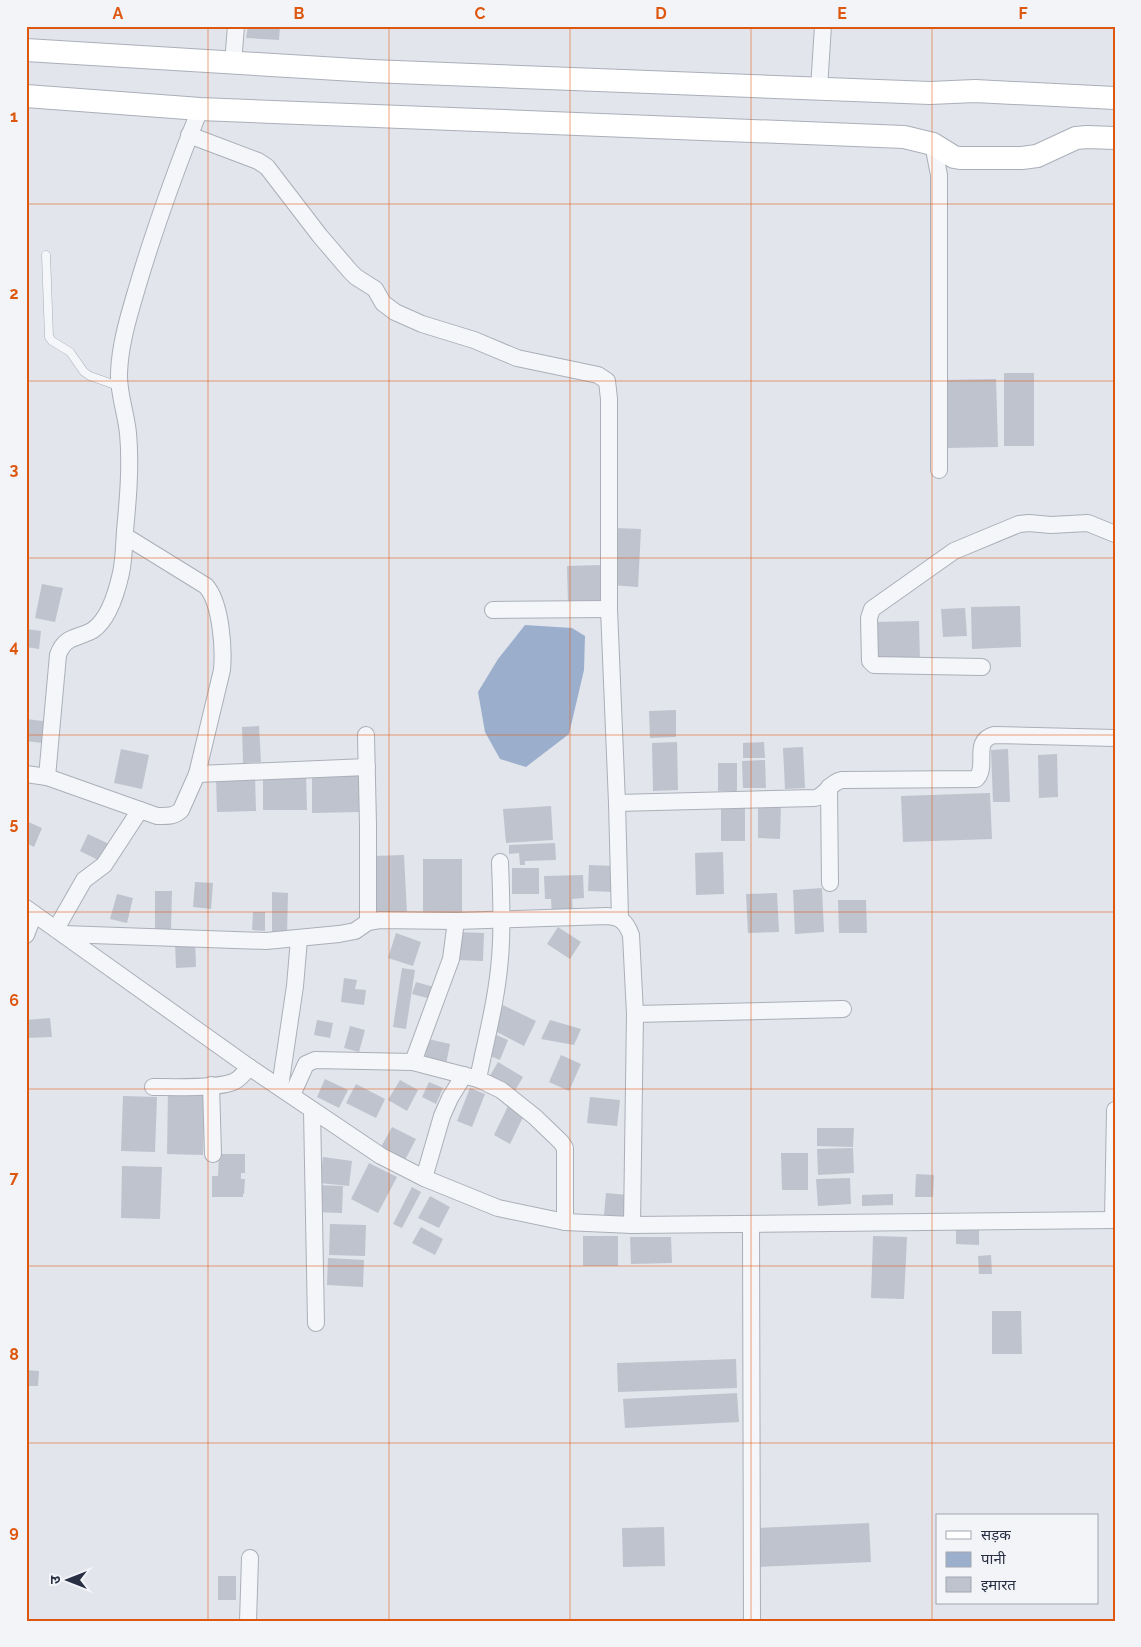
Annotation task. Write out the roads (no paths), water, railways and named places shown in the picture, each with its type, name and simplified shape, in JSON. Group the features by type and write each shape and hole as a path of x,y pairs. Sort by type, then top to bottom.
{"street":[{"path":"233,63 236,26"},
{"path":"820,88 823,26"},
{"path":"26,50 370,71 930,93 975,91 1115,98"},
{"path":"26,96 200,108 904,137 933,144 954,157 1022,158 1036,156 1076,138 1115,138"},
{"path":"46,777 60,648 68,640 93,630 99,624 106,615 116,592 121,572 128,488 128,434 118,375 120,358 146,256 200,108"},
{"path":"189,135 258,161 267,167 320,236 350,271 375,289 383,303 395,312 422,324 474,340 516,358 553,364 598,375 603,378 609,388 609,609 618,803 620,918"},
{"path":"933,144 938,175 939,470"},
{"path":"982,666 874,665 870,661 869,618 872,609 954,551 1019,524 1029,522 1051,525 1088,522 1115,534"},
{"path":"26,774 46,777 157,816 166,816 177,814 181,810 197,774 224,656 212,593 206,586 185,572 125,536"},
{"path":"493,610 609,609"},
{"path":"366,735 368,922"},
{"path":"618,803 815,798 822,796 837,780 976,779 980,774 983,743 985,739 994,736 1115,738"},
{"path":"197,774 367,767"},
{"path":"829,787 830,883"},
{"path":"60,932 84,880 104,865 140,810"},
{"path":"424,1178 442,1116 450,1098 471,1077 498,982 502,920 500,862"},
{"path":"26,935 30,911 249,1067 381,1156 424,1178 498,1208 565,1222 632,1225 751,1225 1114,1220 1115,1110"},
{"path":"60,932 245,941 300,939 346,933 354,931 368,922 606,916 620,918 628,927 631,935 635,1014 632,1225"},
{"path":"413,1062 451,959 456,921"},
{"path":"286,1091 300,939"},
{"path":"635,1014 843,1009"},
{"path":"286,1091 306,1064 315,1060 413,1062 471,1077 501,1090 535,1116 565,1148 565,1222"},
{"path":"153,1087 231,1083 238,1080 249,1067"},
{"path":"211,1085 213,1154"},
{"path":"312,1110 316,1323"},
{"path":"751,1225 752,1621"},
{"path":"248,1621 250,1558"}],"lane":[{"path":"46,255 49,337 52,341 70,352 84,372 120,387"}],"water":[{"path":"525,625 572,628 585,636 584,670 569,734 526,767 500,759 485,732 478,692 498,659"}]}
